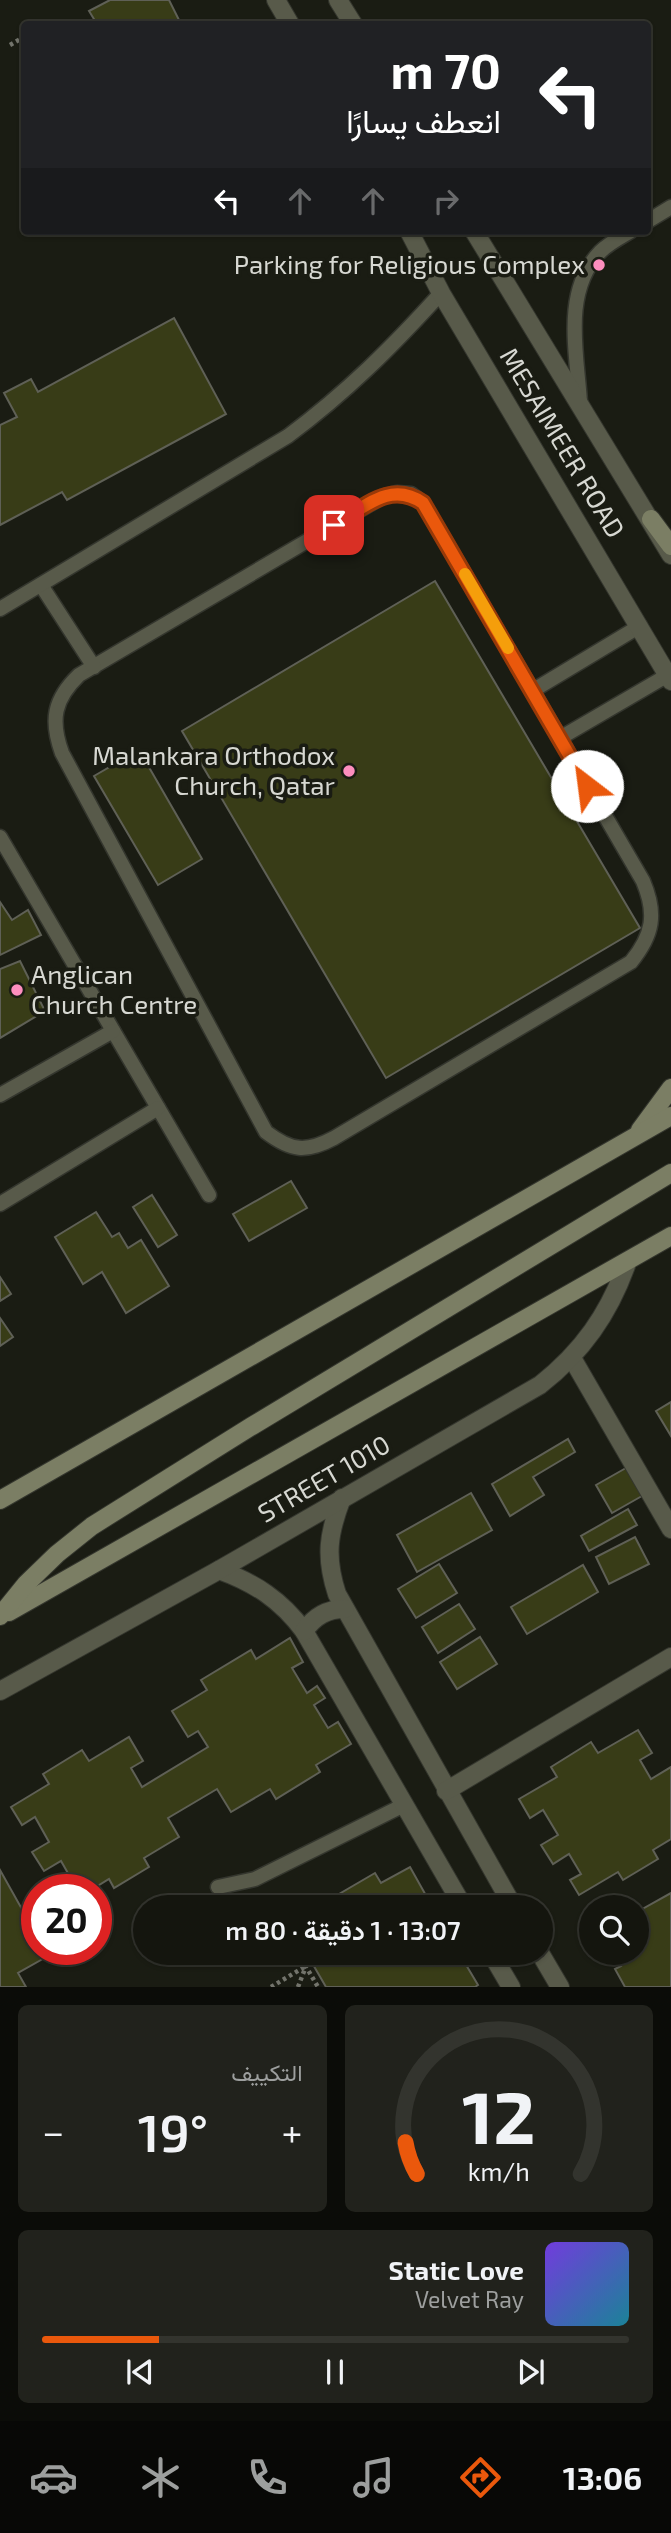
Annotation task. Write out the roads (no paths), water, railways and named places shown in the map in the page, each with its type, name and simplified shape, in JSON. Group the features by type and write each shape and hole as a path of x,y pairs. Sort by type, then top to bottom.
{"street":[{"path":"276,0 288,21"},
{"path":"338,0 351,21"},
{"name":"MESAIMEER ROAD","path":"411,235 441,293 669,678"},
{"name":"MESAIMEER ROAD","path":"476,235 671,555"},
{"path":"651,519 671,546"},
{"path":"636,1135 671,1088"},
{"path":"1,1498 671,1115"},
{"path":"0,1617 26,1584 92,1526 671,1173"},
{"name":"STREET 1010","path":"0,1617 671,1236"},
{"name":"STREET 1010","path":"0,1691 219,1570 540,1385 572,1358 605,1314 618,1289 626,1263"},
{"path":"572,1358 671,1529"},
{"path":"342,1498 331,1528 328,1557 337,1594 506,1895"},
{"path":"219,1570 240,1577 268,1593 292,1614 456,1895"},
{"path":"304,1631 310,1623 326,1612 345,1608"},
{"path":"446,1791 671,1657"},
{"path":"498,1965 511,1987"},
{"path":"547,1965 560,1987"}],"lane":[{"path":"651,219 671,207"},
{"path":"580,402 575,312 577,295 582,278 602,250 625,235"},
{"path":"0,609 298,429 361,378 441,293"},
{"path":"397,492 411,494 423,503 533,691 650,897 652,915 642,949 631,962 334,1138 317,1147 299,1149 281,1143 266,1132 62,753 56,736 58,702 73,681 94,667 382,497 397,492"},
{"path":"41,585 94,667"},
{"path":"533,691 640,626"},
{"path":"560,738 669,678"},
{"path":"0,837 209,1195"},
{"path":"0,1095 113,1031"},
{"path":"0,1204 158,1108"},
{"path":"219,1887 255,1879 404,1805"}],"place":[{"name":"Parking for Religious Complex","path":"599,265"},
{"name":"Malankara Orthodox Church, Qatar","path":"349,771"},
{"name":"Anglican Church Centre","path":"17,990"}]}
